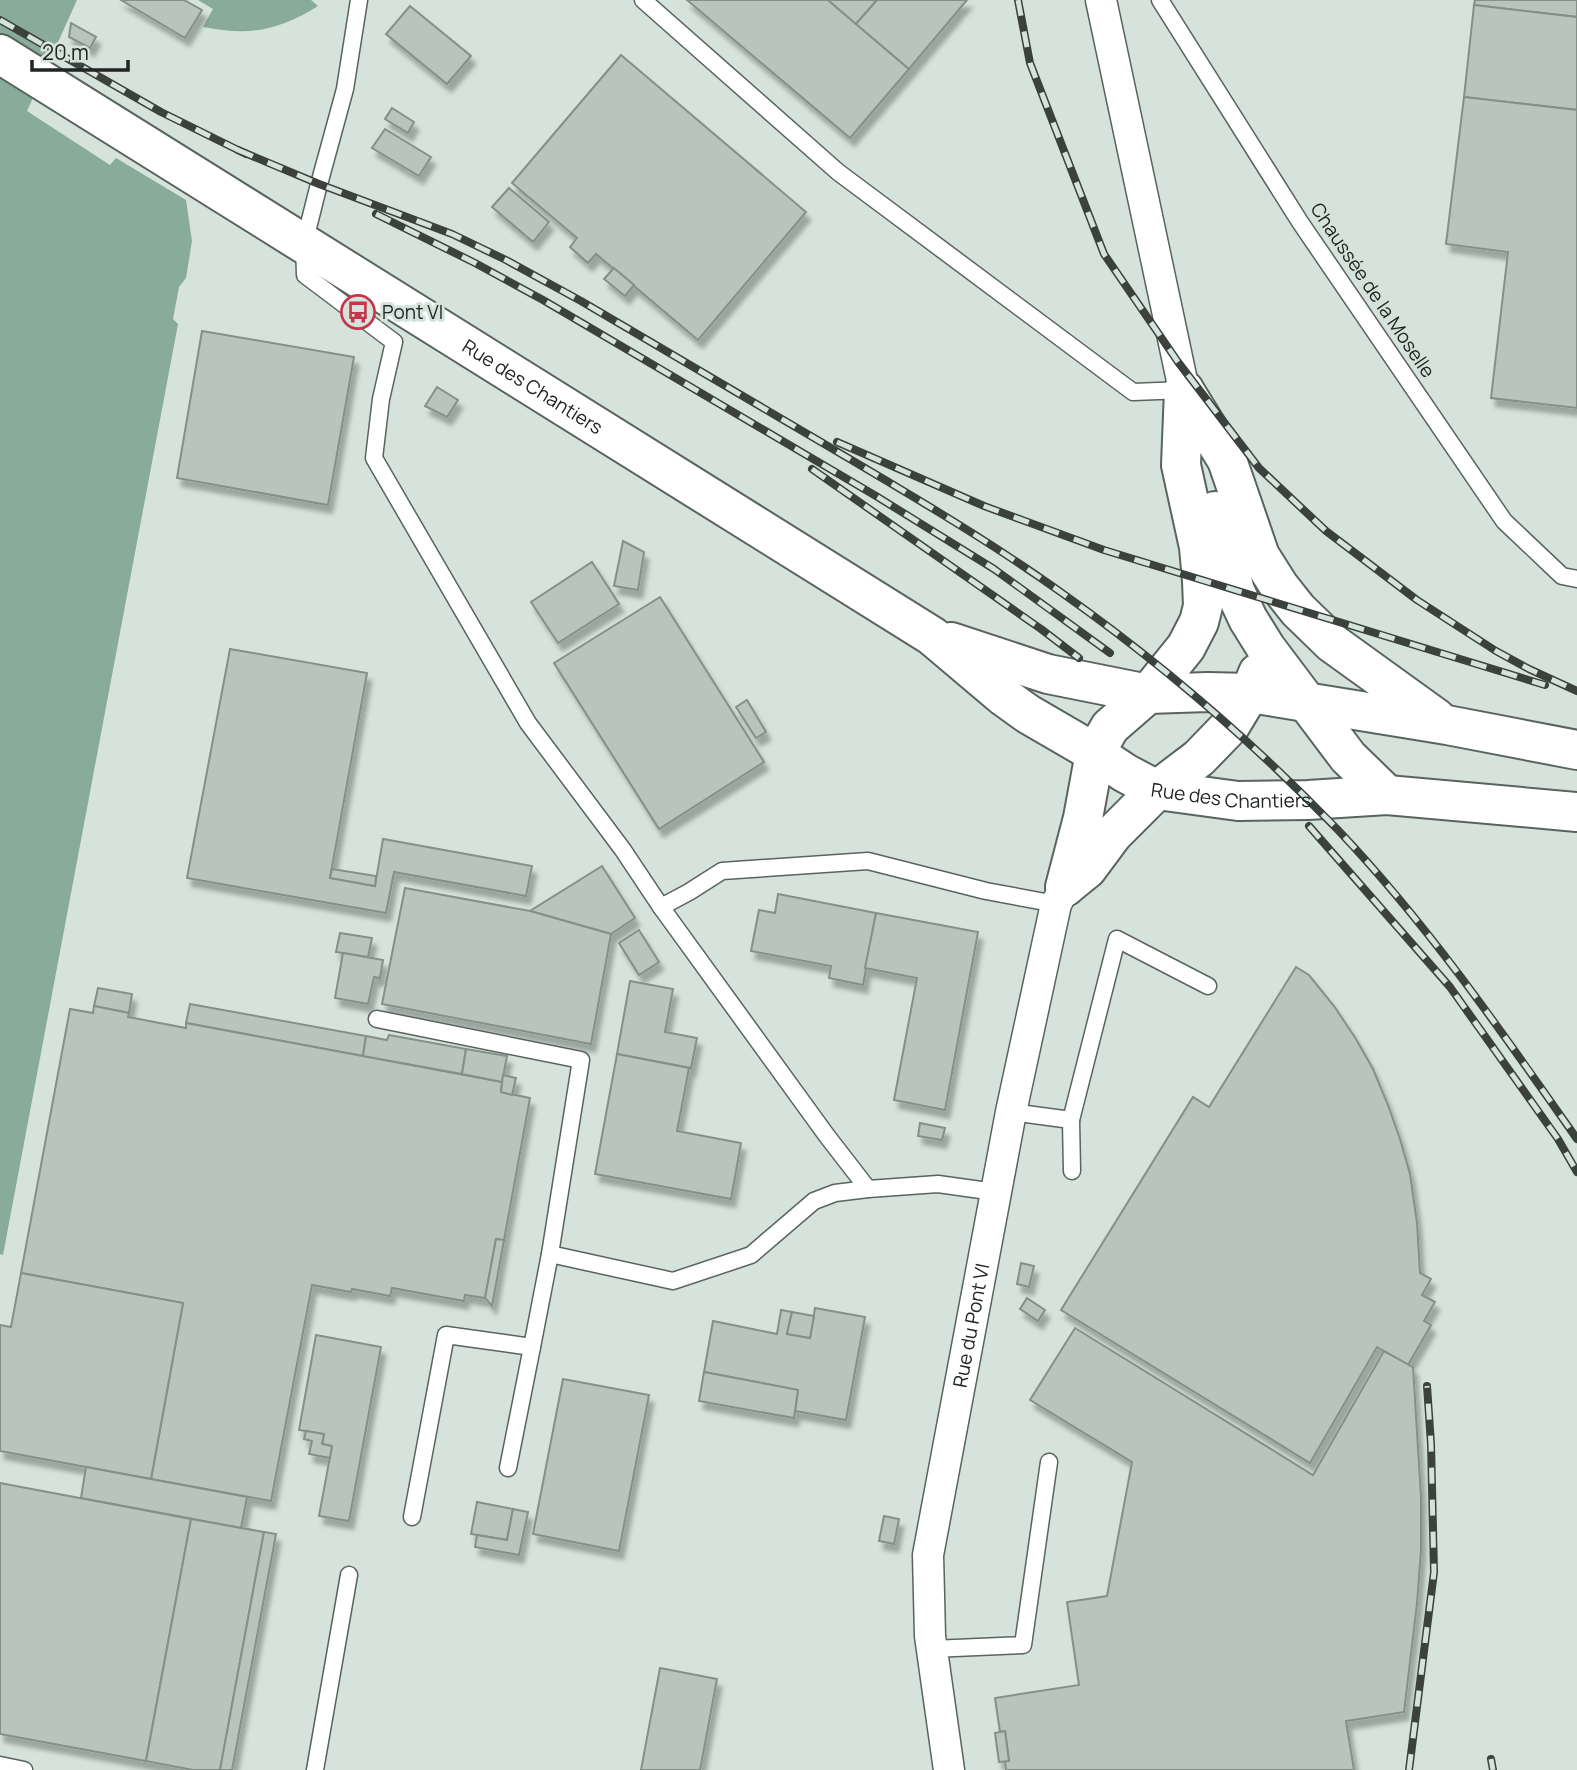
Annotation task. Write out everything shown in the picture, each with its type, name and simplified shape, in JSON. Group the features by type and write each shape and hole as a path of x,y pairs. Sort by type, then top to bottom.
{"street":[{"path":"1101,0 1184,390 1235,591 1248,620 1266,648 1348,757 1387,795"},
{"name":"Rue des Chantiers","path":"0,54 932,636 1003,696 1125,773 1157,790 1238,801 1387,795 1577,812"},
{"path":"1184,390 1227,460 1261,556 1279,586 1298,610 1332,643 1447,726"},
{"path":"1061,896 1083,818 1095,753 1110,727 1149,694 1186,647 1199,622 1203,606 1199,547 1181,465 1184,390"},
{"path":"1061,896 1087,869 1113,834 1157,790 1199,758 1235,719 1250,693 1266,648 1261,556"},
{"name":"Rue des Chantiers","path":"932,636 1048,674 1149,694 1250,693 1577,750"},
{"path":"1048,674 1095,753"},
{"name":"Rue du Pont VI","path":"949,1770 932,1649 928,1555 1011,1112 1061,896"}],"lane":[{"path":"359,0 345,89 304,244 305,275 394,342 373,458 528,723 868,1189"},
{"path":"643,0 838,172 1133,392 1184,390"},
{"name":"Chaussée de la Moselle","path":"1160,0 1300,222 1504,521 1562,576 1577,579"},
{"path":"661,907 722,871 868,861 986,891 1061,896"},
{"path":"1072,1171 1072,1121 1117,939 1208,986"},
{"path":"377,1019 580,1060 550,1254 508,1468"},
{"path":"1011,1112 1072,1121"},
{"path":"550,1254 673,1281 751,1255 814,1201 835,1193 938,1184 995,1192"},
{"path":"412,1517 446,1335 532,1347"},
{"path":"932,1649 1023,1645 1049,1462"},
{"path":"315,1770 349,1575"},
{"path":"0,1765 24,1770"}],"shaded area":[{"path":"0,0 77,0 27,111 110,165 116,158 186,200 192,241 186,278 179,287 173,319 178,324 3,1255 0,1254"},
{"path":"198,0 311,0 318,6 276,26 235,31 203,27 213,9"}],"building":[{"path":"121,0 184,0 202,10 185,38"},
{"path":"687,0 828,0 909,69 850,138"},
{"path":"828,0 877,0 856,24"},
{"path":"877,0 967,0 909,69 856,24"},
{"path":"1475,0 1577,0 1577,17 1474,5"},
{"path":"1474,5 1577,17 1577,110 1464,97"},
{"path":"410,6 471,56 447,84 386,34"},
{"path":"71,23 96,37 90,48 69,37"},
{"path":"621,55 806,212 698,340 596,254 588,263 570,247 577,238 512,183"},
{"path":"1464,97 1577,110 1577,408 1491,398 1508,252 1446,244"},
{"path":"392,108 414,122 408,133 385,119"},
{"path":"385,129 431,157 419,176 372,148"},
{"path":"509,188 549,222 533,242 492,207"},
{"path":"614,268 634,285 625,296 604,279"},
{"path":"202,331 354,357 328,505 177,478"},
{"path":"437,387 458,400 447,417 425,406"},
{"path":"623,541 644,552 638,590 614,586"},
{"path":"592,562 619,604 558,643 531,602"},
{"path":"660,597 764,762 659,829 554,663"},
{"path":"230,649 367,673 330,878 375,886 383,839 532,866 526,896 394,872 386,913 187,878"},
{"path":"747,700 766,732 756,738 736,707"},
{"path":"602,866 635,918 611,934 530,911"},
{"path":"332,869 376,876 375,886 330,878"},
{"path":"405,888 530,911 611,934 591,1044 382,1004"},
{"path":"778,894 876,913 863,985 829,978 831,966 751,951 759,910 775,913"},
{"path":"876,913 978,932 945,1110 894,1100 917,978 865,968"},
{"path":"639,930 659,962 639,975 619,943"},
{"path":"340,933 372,938 368,957 336,952"},
{"path":"343,953 383,960 380,978 374,977 368,1004 335,998"},
{"path":"1296,967 1309,975 1356,1039 1373,1069 1388,1105 1410,1174 1420,1273 1431,1279 1422,1295 1435,1302 1424,1321 1431,1325 1408,1365 1377,1347 1310,1463 1061,1310 1193,1097 1209,1107"},
{"path":"630,981 673,989 665,1032 697,1038 691,1068 617,1054"},
{"path":"98,988 132,994 129,1013 94,1006"},
{"path":"190,1004 366,1036 363,1056 186,1023"},
{"path":"94,1006 129,1013 128,1017 186,1028 186,1023 502,1082 501,1092 530,1098 504,1240 496,1239 485,1298 465,1295 464,1301 392,1288 390,1296 312,1285 271,1501 151,1479 183,1303 21,1273 70,1009 93,1013"},
{"path":"389,1035 466,1049 462,1074 363,1056 366,1036 387,1040"},
{"path":"466,1049 507,1056 502,1082 462,1074"},
{"path":"617,1054 689,1068 677,1131 741,1143 731,1199 595,1174"},
{"path":"503,1075 516,1078 512,1095 501,1092"},
{"path":"920,1123 945,1128 942,1140 918,1136"},
{"path":"496,1239 504,1240 492,1306 485,1298"},
{"path":"1021,1263 1034,1266 1029,1287 1017,1284"},
{"path":"21,1273 183,1303 151,1479 0,1451 0,1325 11,1327"},
{"path":"1027,1298 1045,1310 1038,1321 1020,1309"},
{"path":"815,1308 865,1317 846,1420 795,1411 798,1390 704,1372 713,1321 777,1334 781,1310 792,1312 787,1334 810,1338"},
{"path":"792,1312 814,1316 810,1338 787,1334"},
{"path":"1075,1328 1313,1475 1384,1351 1413,1367 1421,1497 1421,1550 1404,1712 1346,1721 1354,1770 1006,1770 1005,1761 1009,1761 1005,1731 1000,1732 995,1698 1079,1685 1067,1602 1107,1596 1132,1462 1030,1400"},
{"path":"316,1335 381,1347 349,1521 319,1516 332,1446 322,1444 324,1434 299,1430"},
{"path":"704,1372 798,1390 794,1418 699,1401"},
{"path":"563,1379 649,1395 619,1551 533,1534"},
{"path":"306,1431 324,1434 322,1444 332,1446 330,1458 309,1454 312,1441 304,1439"},
{"path":"86,1467 247,1497 241,1528 81,1498"},
{"path":"0,1483 191,1519 146,1761 0,1734"},
{"path":"477,1502 513,1509 507,1540 471,1534"},
{"path":"513,1509 528,1512 519,1555 475,1547 477,1535 507,1540"},
{"path":"884,1516 899,1519 894,1544 879,1541"},
{"path":"191,1519 264,1532 220,1770 193,1770 146,1761"},
{"path":"264,1532 276,1534 232,1770 220,1770"},
{"path":"660,1668 717,1679 700,1770 641,1770"},
{"path":"1005,1731 1009,1761 999,1762 995,1733"}],"railway":[{"path":"1018,0 1030,63 1104,254 1178,362 1259,468 1326,531 1417,600 1496,651 1577,691"},
{"path":"0,20 161,112 246,154"},
{"path":"238,150 452,234 506,260 581,301 913,496 1003,553 1099,620 1206,705 1338,830 1433,941 1577,1139"},
{"path":"376,214 543,300 876,496 994,569 1110,653"},
{"path":"837,442 984,506 1104,550 1545,685"},
{"path":"812,469 1079,658"},
{"path":"1309,826 1450,987 1558,1139 1577,1172"},
{"path":"1409,1770 1434,1572 1427,1386"},
{"path":"1491,1759 1493,1770"}],"place":[{"name":"Pont VI","path":"358,312"}]}
